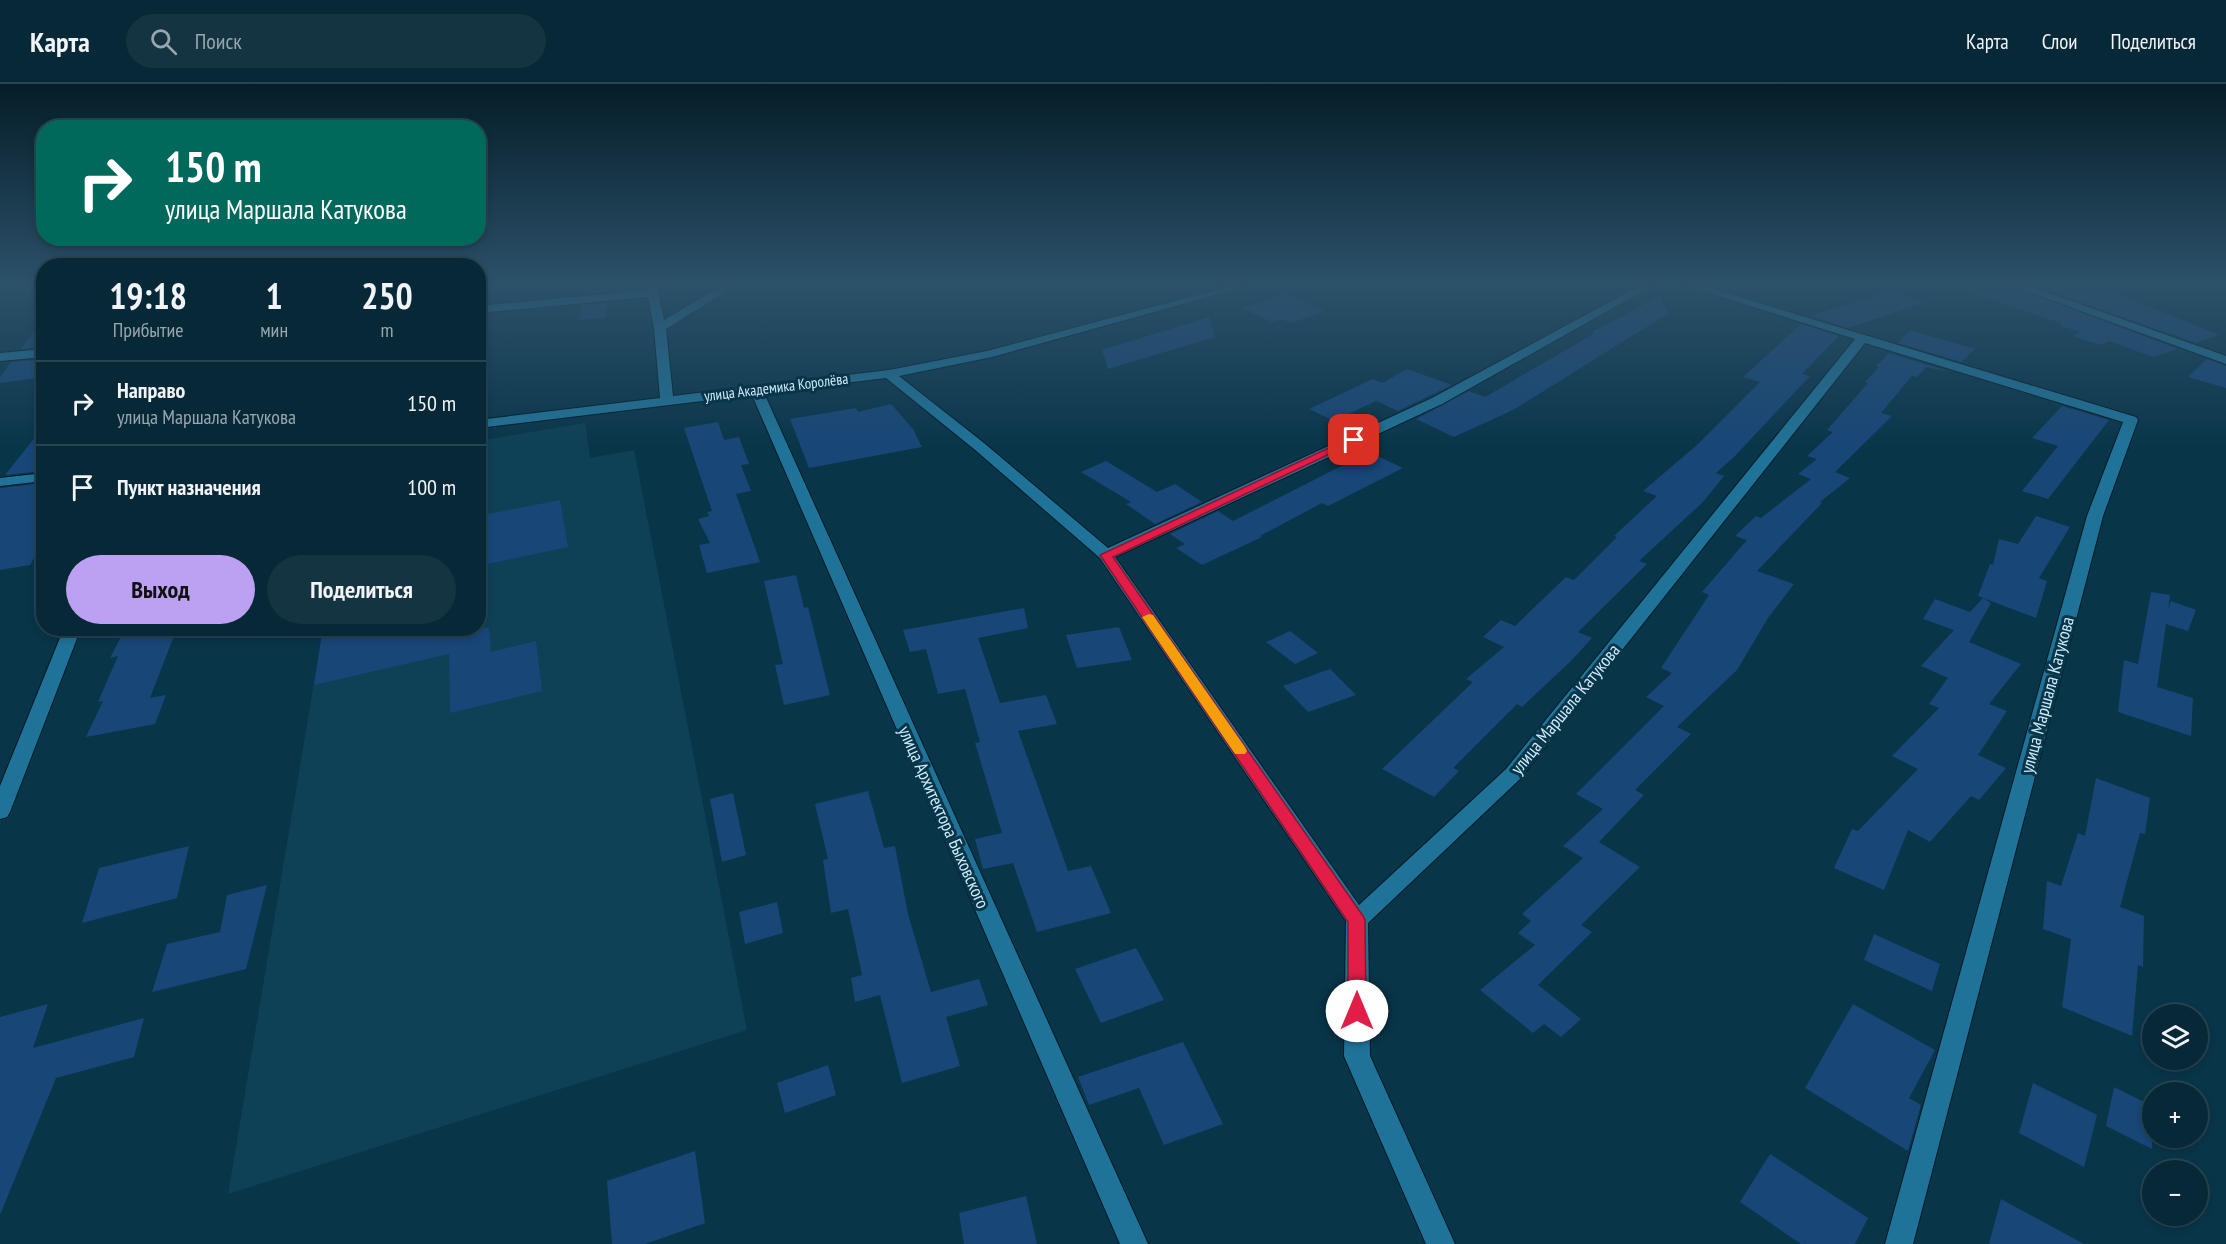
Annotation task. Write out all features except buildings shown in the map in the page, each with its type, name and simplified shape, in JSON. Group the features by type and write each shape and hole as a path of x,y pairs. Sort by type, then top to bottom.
{"street":[{"path":"661,340 668,401"},
{"name":"улица Академика Королёва","path":"486,423 889,374 988,354 1040,340"},
{"path":"1106,555 1437,401 1548,340"},
{"name":"улица Маршала Катукова","path":"1357,920 1513,774 1860,340"},
{"name":"улица Маршала Катукова","path":"1873,340 2131,420 2095,516 1899,1244"},
{"path":"2170,340 2226,360"},
{"path":"0,357 36,353"},
{"path":"889,374 979,446 1106,555 1357,920 1357,1056 1441,1244"},
{"name":"улица Архитектора Быховского","path":"756,389 1134,1244"},
{"path":"0,482 36,478"},
{"path":"0,812 70,636"}],"shaded area":[{"path":"585,423 590,458 634,450 747,1030 228,1194 322,636 486,636 486,440"}],"slow traffic":[{"path":"1149,617 1240,751"}],"route":[{"path":"1354,440 1106,555 1357,920 1357,1011"}]}
